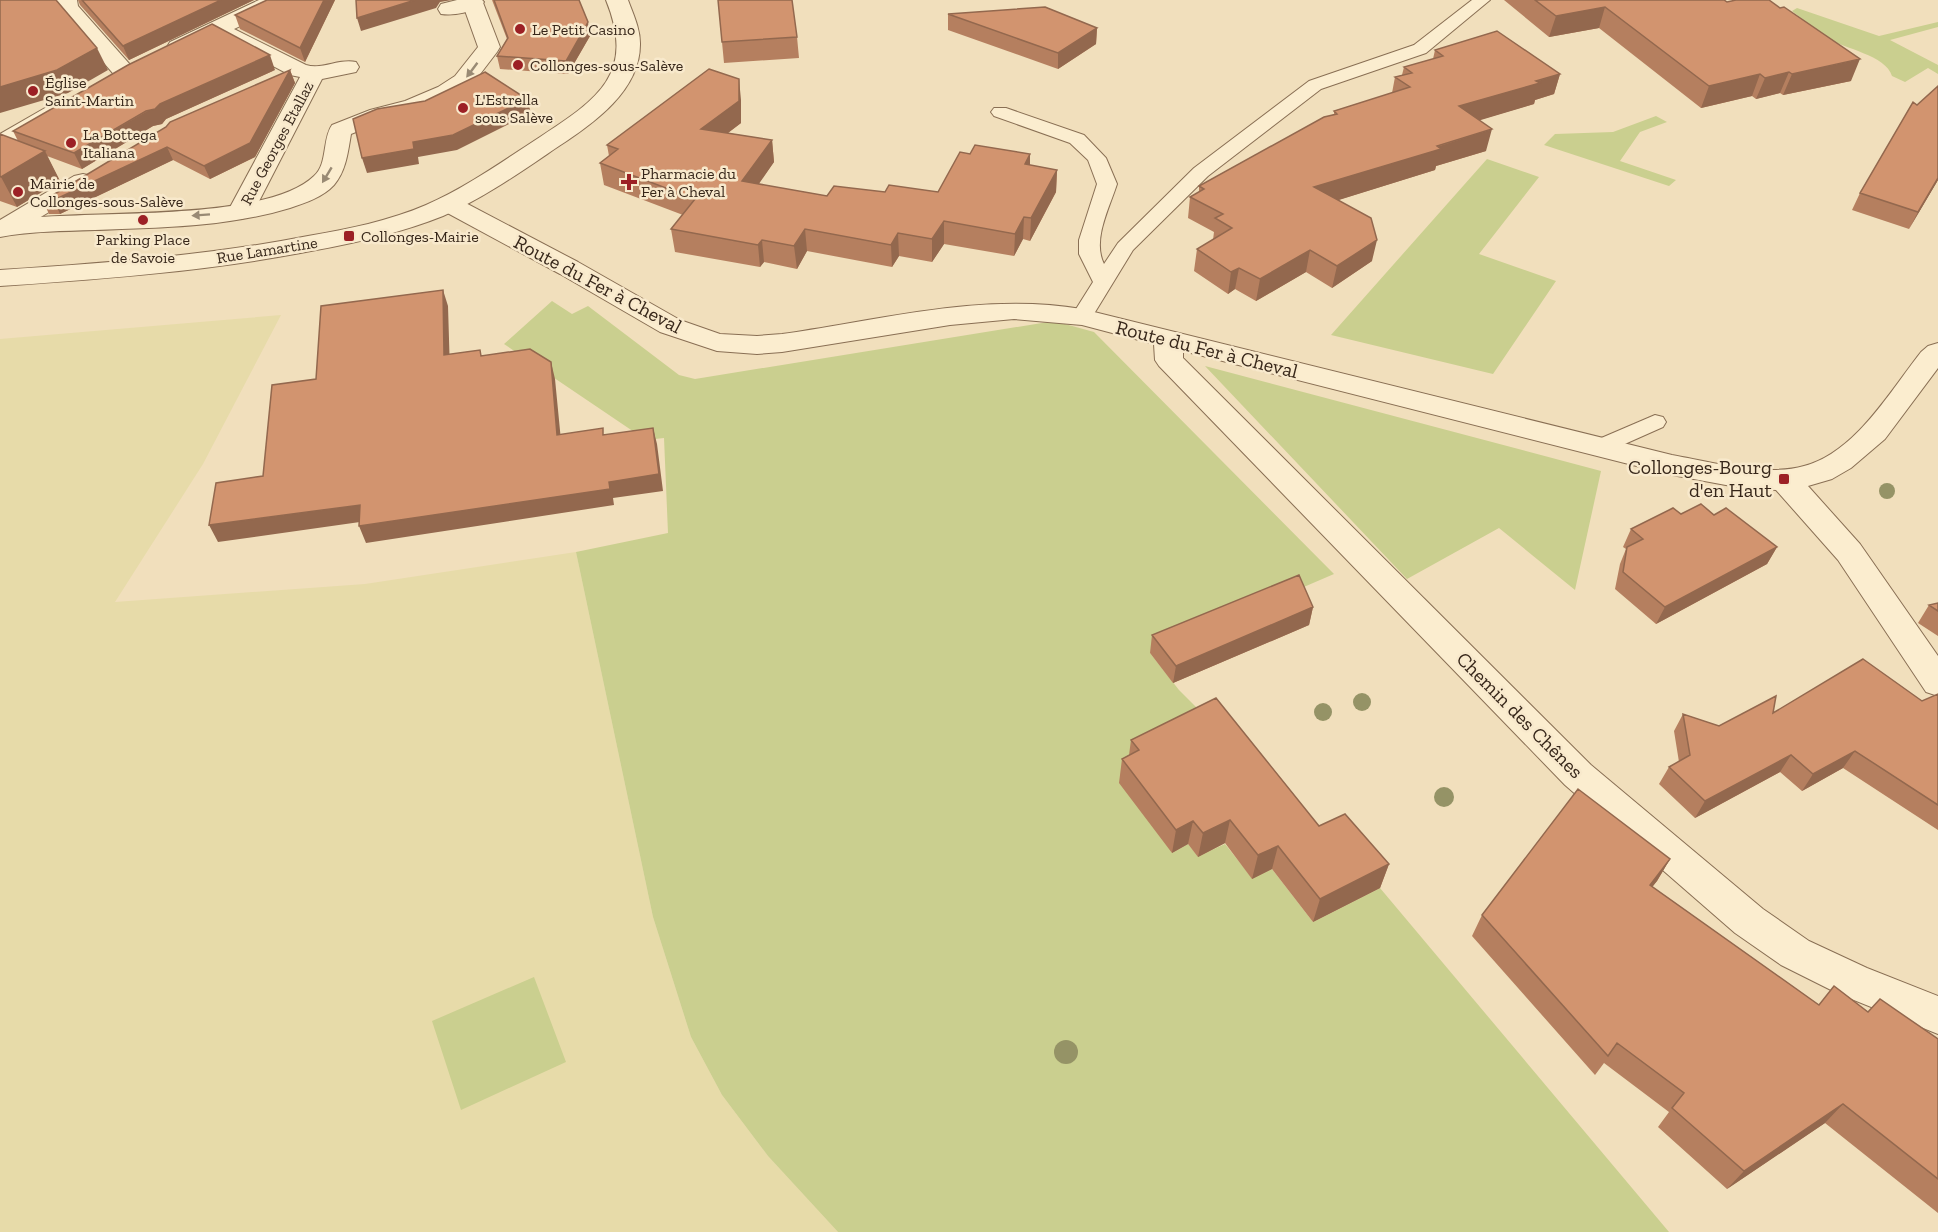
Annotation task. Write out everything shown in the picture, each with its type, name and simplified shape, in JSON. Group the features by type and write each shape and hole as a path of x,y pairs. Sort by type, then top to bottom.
{"street":[{"path":"66,0 68,7 125,73"},
{"path":"105,84 276,0"},
{"name":"Rue Lamartine","path":"0,278 141,268 304,245 369,231 449,204 572,126 606,97 624,71 630,48 631,36 617,0"},
{"path":"4,228 242,211 276,205 300,197 317,188 331,172 340,130 349,123 413,106 446,92 463,81 489,46 464,4"},
{"name":"Rue Georges Etallaz","path":"217,27 296,74 242,211"},
{"path":"296,74 348,67"},
{"path":"7,149 75,101"},
{"path":"4,228 94,174 52,168"},
{"name":"Route du Fer à Cheval","path":"449,204 559,262 670,326 717,342 757,345 782,343 998,310 1045,311 1082,317 1708,472 1784,479 1812,475 1850,453 1881,424 1938,352"},
{"name":"Chemin des Chênes","path":"1167,339 1169,360 1578,775 1749,921 1795,953 1853,981 1938,1015"},
{"path":"1784,479 1849,552 1938,683"}],"lane":[{"path":"1082,317 1125,247 1200,172 1243,142 1315,85 1420,48 1482,0"},
{"path":"999,112 1077,139 1097,158 1107,184 1089,240 1089,254 1104,284"},
{"path":"1600,447 1655,422"}],"shaded area":[{"path":"281,315 203,464 115,602 365,584 576,552 653,917 691,1037 722,1095 768,1156 838,1232 0,1232 0,339"}],"green space":[{"path":"1797,8 1879,36 1938,22 1938,27 1890,40 1938,65 1938,74 1928,68 1905,82 1892,76 1882,63 1821,34 1792,11"},
{"path":"1656,116 1667,122 1640,132 1620,161 1676,180 1669,186 1544,145 1555,134 1613,132"},
{"path":"1487,159 1539,177 1479,254 1556,281 1493,374 1331,335"},
{"path":"552,301 572,314 588,306 679,375 695,379 1054,321 1094,332 1334,574 1150,653 1179,690 1211,722 1172,853 1188,844 1198,856 1225,844 1252,878 1272,869 1313,922 1380,888 1669,1232 838,1232 768,1156 722,1095 691,1037 653,917 576,552 668,533 664,438 646,440 504,344"},
{"path":"1205,366 1601,471 1575,590 1499,528 1407,579"},
{"path":"534,977 566,1062 461,1110 432,1021"}],"building":[{"path":"0,0 56,0 97,48 57,70 0,87"},
{"path":"82,0 221,0 123,46"},
{"path":"267,0 324,0 300,48 235,15"},
{"path":"356,0 415,0 357,18"},
{"path":"494,0 579,0 588,22 566,61 497,56 508,38"},
{"path":"718,0 792,0 797,37 722,42"},
{"path":"1535,0 1724,0 1727,2 1769,0 1780,8 1784,7 1860,59 1792,74 1789,72 1765,78 1760,74 1709,86 1605,7 1556,16"},
{"path":"1045,7 1097,28 1058,53 948,14"},
{"path":"212,24 270,55 160,104 155,109 146,111 74,153 13,131 128,65"},
{"path":"1497,31 1560,74 1536,81 1540,83 1459,106 1492,129 1437,146 1441,149 1314,187 1371,218 1377,240 1337,266 1310,250 1260,279 1239,268 1231,272 1197,249 1232,228 1215,218 1223,214 1190,197 1204,189 1199,186 1324,117 1337,114 1334,111 1410,87 1395,77 1412,73 1404,67 1443,56 1435,50"},
{"path":"709,69 739,79 739,101 701,129 772,140 742,181 827,196 834,186 885,192 889,185 938,192 960,152 970,154 975,145 1030,154 1025,164 1057,170 1031,218 1024,217 1015,234 944,221 932,239 898,233 891,245 805,229 794,246 762,240 758,245 671,229 695,199 600,163 618,149 607,145"},
{"path":"290,70 250,143 204,166 167,147 54,200 43,201 166,127 170,122"},
{"path":"485,72 527,99 453,135 413,142 414,149 362,158 353,119 377,109 425,101"},
{"path":"1938,86 1938,178 1918,212 1860,193 1913,102 1917,105"},
{"path":"0,134 45,151 1,177"},
{"path":"443,290 444,355 480,350 481,356 530,349 551,362 557,435 603,428 603,435 653,428 659,474 609,482 610,489 359,526 360,505 209,525 216,483 263,476 272,385 316,379 321,306"},
{"path":"1701,504 1714,515 1726,508 1777,547 1665,607 1623,572 1627,547 1643,539 1631,529 1673,508 1681,514"},
{"path":"1299,575 1313,607 1176,666 1152,635"},
{"path":"1938,603 1938,611 1929,605"},
{"path":"1863,659 1922,701 1938,694 1938,805 1855,751 1813,774 1791,755 1705,801 1669,767 1690,755 1683,714 1719,726 1776,696 1773,713"},
{"path":"1216,698 1319,826 1345,814 1389,864 1320,899 1278,846 1258,855 1230,820 1203,833 1193,821 1176,830 1122,759 1139,750 1131,740"},
{"path":"1578,789 1670,859 1650,885 1819,1005 1834,986 1868,1012 1880,999 1938,1039 1938,1179 1843,1104 1744,1171 1672,1108 1684,1093 1617,1043 1608,1056 1482,915"}],"place":[{"name":"Le Petit Casino","path":"520,29"},
{"name":"Collonges-sous-Salève","path":"518,65"},
{"name":"Église Saint-Martin","path":"33,91"},
{"name":"L'Estrella sous Salève","path":"463,108"},
{"name":"La Bottega Italiana","path":"71,143"},
{"name":"Pharmacie du Fer à Cheval","path":"629,182"},
{"name":"Mairie de Collonges-sous-Salève","path":"18,192"},
{"name":"Parking Place de Savoie","path":"143,220"},
{"name":"Collonges-Mairie","path":"349,236"},
{"name":"Collonges-Bourg d'en Haut","path":"1784,479"}]}
